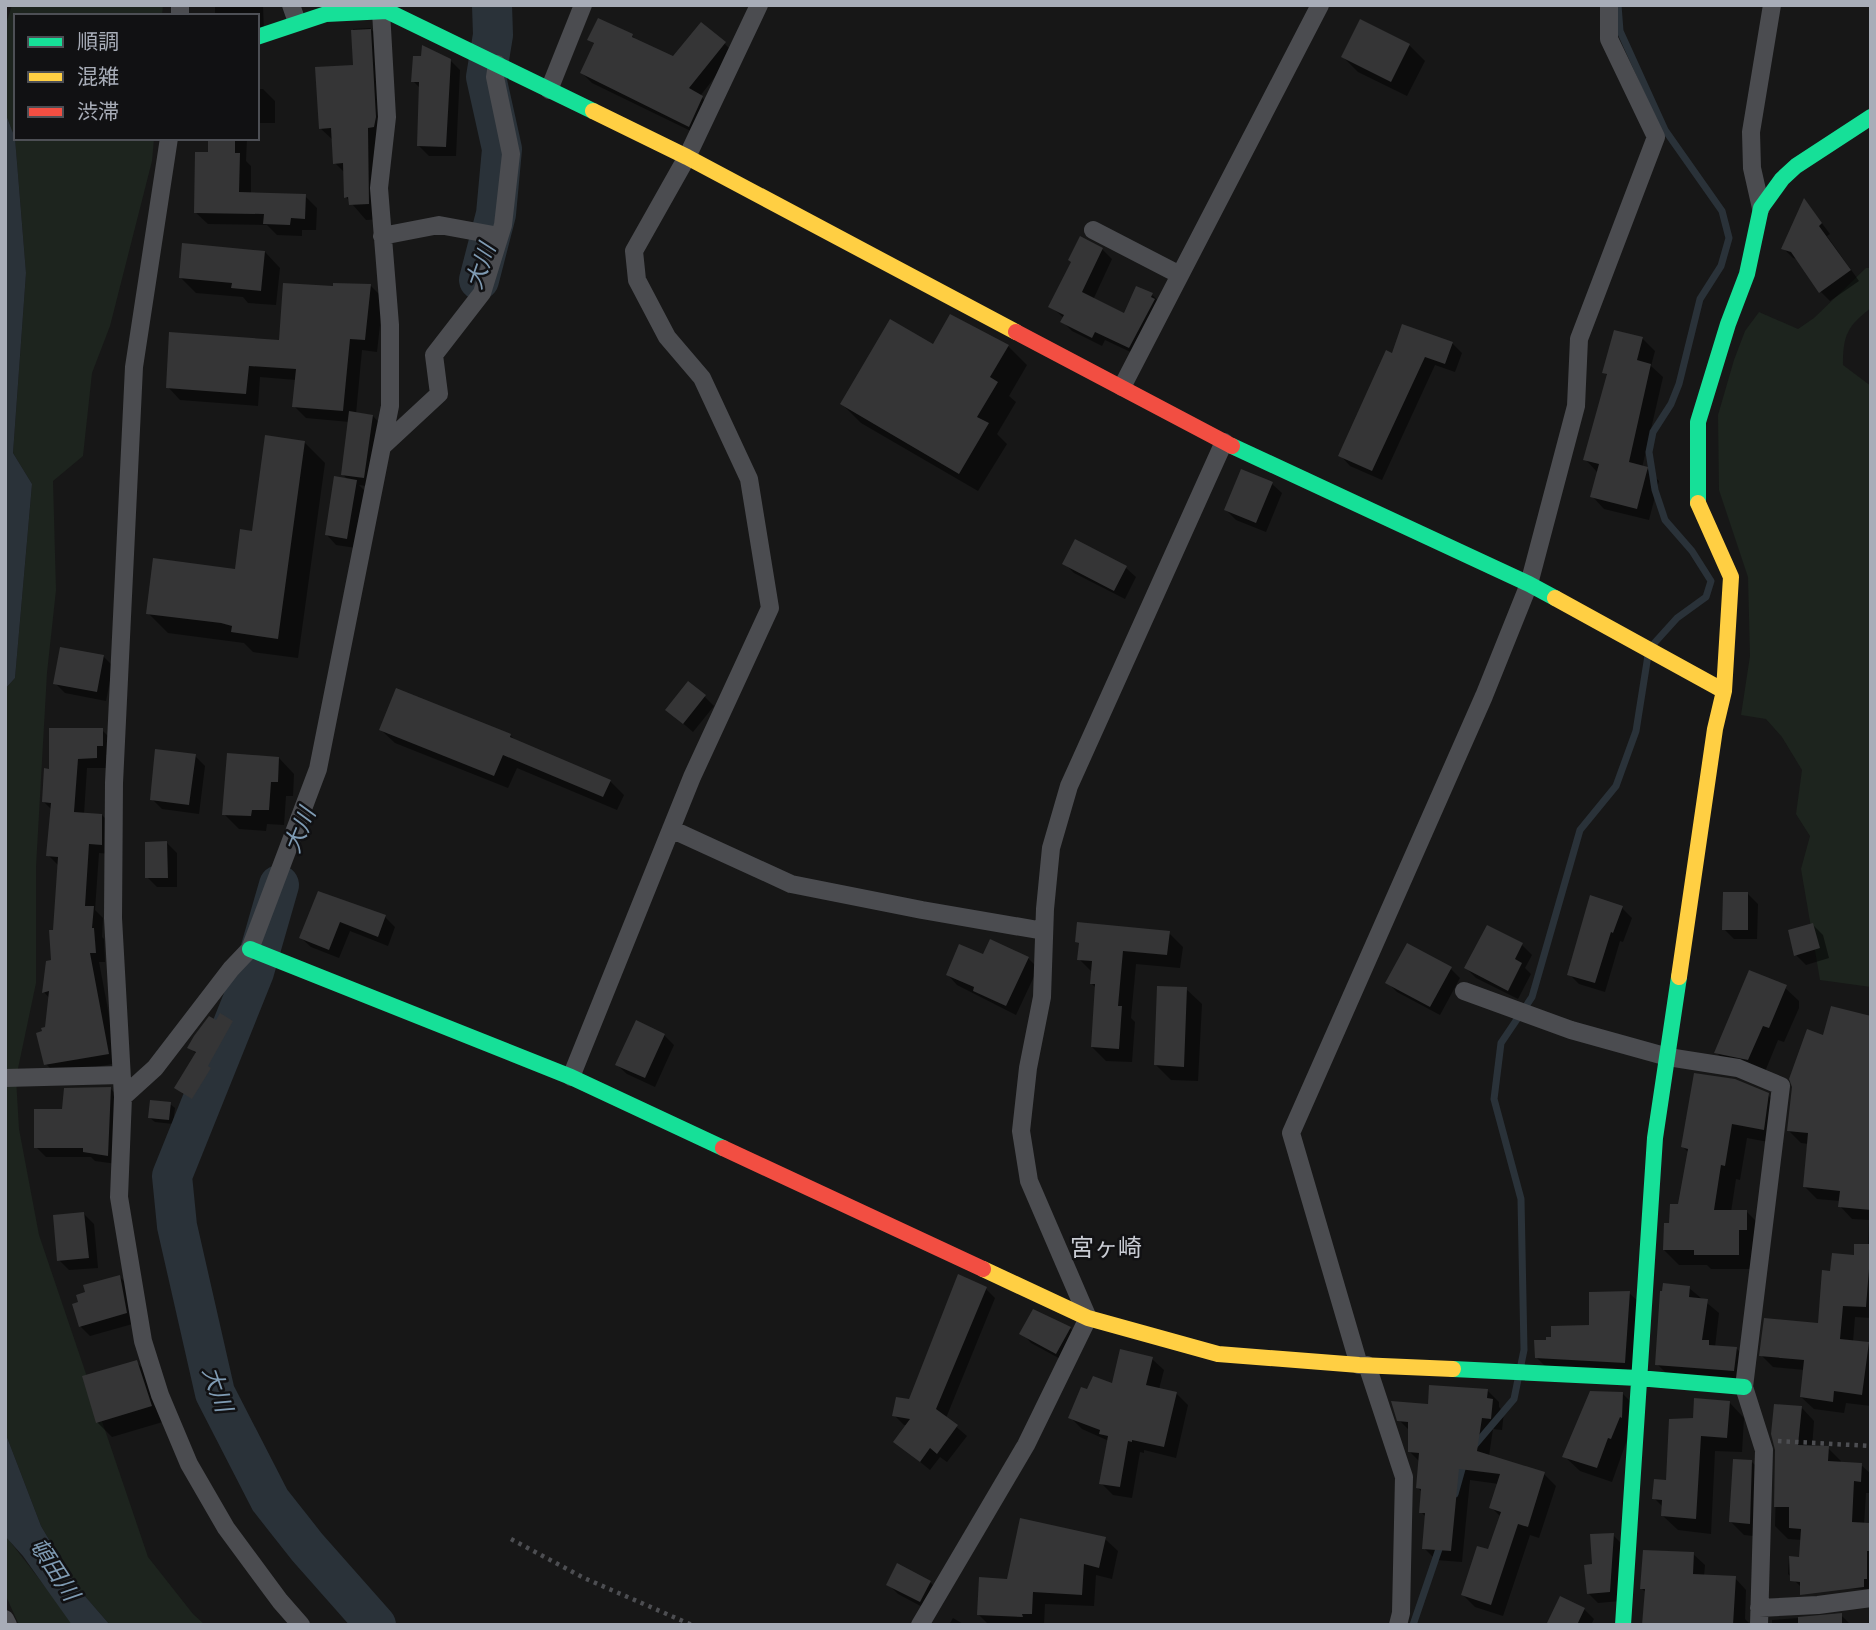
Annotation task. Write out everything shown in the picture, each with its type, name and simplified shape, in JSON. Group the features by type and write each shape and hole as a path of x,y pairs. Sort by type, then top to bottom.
{"street":[{"path":"549,90 583,5"},
{"path":"571,1077 692,777 770,608 749,479 702,378 667,337 637,280 634,251 687,158 759,5"},
{"path":"1122,387 1320,5"},
{"path":"1398,1625 1401,1613 1404,1477 1363,1365 1291,1133 1484,696 1529,584 1576,406 1579,339 1656,137 1609,39 1609,5"},
{"path":"1761,208 1752,168 1751,132 1772,5"},
{"path":"259,36 294,14 385,9 687,158 1224,442 1529,584 1724,691"},
{"path":"123,1097 155,1069 231,969 250,949 318,769 390,406 390,339 379,188 387,117 385,9"},
{"path":"384,445 439,394 434,355 482,293 499,236 511,154 495,77 497,64"},
{"path":"1623,1625 1655,1138 1714,729 1724,691 1731,577 1697,502 1698,422 1728,324 1747,274 1761,208 1782,179 1796,166 1871,117"},
{"path":"169,140 134,367 114,783 113,918 123,1097 119,1198 143,1341 160,1395 189,1464 226,1528 301,1625"},
{"path":"382,236 439,225 499,236"},
{"path":"1093,230 1180,275"},
{"path":"920,1625 1026,1445 1088,1318 1029,1181 1021,1131 1028,1069 1042,997 1051,848 1069,786 1224,442"},
{"path":"671,829 791,884 1044,931"},
{"path":"250,949 571,1077 1088,1318 1218,1354 1363,1365 1638,1378 1744,1387"},
{"path":"1464,990 1571,1030 1668,1058 1738,1068 1781,1086 1744,1387 1764,1450 1759,1616 1871,1598"},
{"path":"11,1078 121,1075"},
{"path":"5,1619 8,1625"}],"path":[{"path":"1760,1441 1871,1446"},
{"path":"511,1539 584,1578 692,1625"}],"shaded area":[{"path":"12,5 163,5 162,14 14,14 14,135 5,112 5,27"},
{"path":"15,140 154,140 152,161 110,326 92,373 83,456 53,481 56,590 47,673 36,867 36,983 16,1078 19,1129 39,1235 148,1557 193,1614 205,1625 110,1625 77,1587 41,1526 5,1432 5,689 15,678 32,484 13,453 26,273"},
{"path":"1866,268 1871,268 1871,308 1856,320 1848,332 1843,365 1871,386 1871,987 1820,980 1801,869 1810,836 1796,814 1802,770 1782,737 1766,719 1741,715 1750,656 1748,577 1719,490 1718,415 1745,331 1759,312 1798,329 1814,318"},
{"path":"5,1535 68,1616 72,1625 19,1625 5,1594"}],"water":[{"path":"5,112 15,140 26,273 13,453 32,484 15,678 5,689"},
{"name":"頓田川","path":"5,1432 41,1526 77,1587 110,1625 72,1625 23,1556 5,1536"}],"building":[{"path":"598,18 673,56 701,22 726,42 689,88 703,96 689,127 580,73 594,43 587,40"},
{"path":"1360,19 1410,44 1391,82 1341,57"},
{"path":"371,29 376,117 374,127 368,128 369,204 349,205 348,197 344,198 343,163 333,164 331,128 319,129 315,67 353,65 351,30"},
{"path":"422,45 451,59 446,147 417,146 419,82 411,82 413,56 421,56"},
{"path":"208,140 235,140 235,153 240,153 239,192 306,194 305,219 291,218 290,225 263,224 264,214 194,213 195,152 208,152"},
{"path":"1804,198 1822,223 1819,226 1851,270 1819,293 1791,252 1781,249"},
{"path":"1080,236 1103,248 1082,292 1124,313 1136,286 1153,293 1151,297 1155,299 1129,348 1095,332 1092,338 1060,322 1064,315 1048,307 1071,262 1068,260"},
{"path":"182,243 265,251 261,291 231,288 232,283 179,278"},
{"path":"283,283 333,286 333,283 371,284 365,340 350,339 343,411 292,407 296,369 249,366 246,394 166,388 169,332 279,340"},
{"path":"950,314 1009,345 990,377 998,382 977,417 989,423 959,474 840,404 890,319 933,344"},
{"path":"1402,324 1453,342 1445,364 1425,357 1372,471 1338,456 1386,350 1392,353"},
{"path":"1614,330 1643,337 1637,360 1651,364 1629,462 1648,467 1637,509 1590,497 1599,464 1583,460 1607,374 1602,373"},
{"path":"349,411 373,415 364,478 341,475"},
{"path":"265,435 305,441 278,639 231,632 232,626 221,623 146,614 153,558 235,569 240,529 252,531"},
{"path":"1241,469 1273,482 1256,523 1224,510"},
{"path":"334,476 357,480 347,539 325,535"},
{"path":"1075,539 1127,566 1114,591 1062,564"},
{"path":"60,647 104,655 97,692 53,684"},
{"path":"688,681 706,695 683,724 665,710"},
{"path":"396,688 511,734 510,737 611,780 603,797 503,755 494,776 379,730"},
{"path":"49,728 103,728 103,746 97,746 97,758 78,759 74,812 102,814 102,845 89,844 85,906 94,906 92,928 96,953 90,953 109,1054 44,1065 36,1033 45,1027 49,991 42,993 46,961 51,960 49,930 53,930 58,857 46,856 51,803 42,802 44,768 49,769"},
{"path":"155,749 196,754 189,805 150,800"},
{"path":"227,753 279,757 278,782 271,782 269,810 252,810 251,816 222,815"},
{"path":"167,841 168,878 145,878 145,842"},
{"path":"318,891 386,915 378,937 340,922 329,950 299,938"},
{"path":"1723,892 1748,892 1748,930 1722,930"},
{"path":"1590,895 1623,906 1613,933 1611,932 1595,983 1567,975"},
{"path":"1077,922 1170,931 1167,955 1123,951 1118,1006 1122,1006 1119,1049 1091,1047 1095,984 1090,984 1092,961 1077,960"},
{"path":"1813,923 1820,948 1794,956 1788,930"},
{"path":"1487,925 1523,943 1515,959 1522,963 1508,991 1464,968"},
{"path":"990,939 1029,957 1006,1006 973,991 974,987 946,975 959,944 983,954"},
{"path":"1407,943 1452,967 1430,1007 1385,983"},
{"path":"1749,970 1787,985 1769,1028 1763,1026 1748,1060 1714,1053"},
{"path":"1157,986 1187,987 1184,1067 1154,1065"},
{"path":"1831,1006 1871,1016 1871,1210 1838,1207 1840,1191 1803,1187 1808,1133 1787,1131 1792,1087 1789,1079 1807,1029 1823,1035"},
{"path":"220,1013 233,1021 208,1066 211,1068 192,1099 174,1088 196,1052 187,1048 209,1016 216,1020"},
{"path":"636,1020 665,1034 645,1078 615,1065"},
{"path":"1694,1073 1735,1079 1769,1093 1764,1130 1732,1124 1725,1166 1721,1165 1714,1210 1747,1210 1747,1230 1739,1230 1739,1255 1694,1255 1694,1250 1663,1250 1664,1223 1669,1223 1670,1204 1678,1204 1688,1149 1681,1147"},
{"path":"111,1087 108,1156 83,1152 83,1148 34,1148 34,1109 62,1109 64,1088"},
{"path":"150,1100 171,1102 169,1120 148,1118"},
{"path":"84,1212 89,1258 57,1261 53,1215"},
{"path":"1854,1244 1871,1244 1866,1307 1843,1306 1840,1339 1869,1342 1862,1395 1834,1391 1833,1402 1800,1397 1804,1360 1759,1356 1764,1318 1818,1323 1822,1270 1830,1271 1832,1253 1854,1255"},
{"path":"958,1274 987,1287 936,1409 958,1425 937,1454 930,1448 920,1462 893,1442 910,1419 892,1416 896,1397 909,1399"},
{"path":"120,1275 127,1313 79,1327 72,1304 78,1302 76,1295 85,1292 83,1285"},
{"path":"1663,1283 1690,1286 1689,1297 1708,1299 1702,1340 1709,1340 1709,1345 1737,1347 1734,1371 1655,1365 1660,1291"},
{"path":"1630,1291 1625,1363 1535,1358 1534,1340 1551,1337 1551,1326 1589,1325 1589,1292"},
{"path":"1033,1309 1071,1327 1056,1354 1019,1334"},
{"path":"1120,1349 1153,1357 1146,1385 1177,1392 1164,1447 1128,1441 1120,1487 1099,1484 1108,1436 1099,1434 1100,1430 1068,1418 1081,1387 1087,1389 1093,1376 1112,1383"},
{"path":"137,1360 152,1406 96,1423 82,1376"},
{"path":"1429,1385 1488,1389 1487,1398 1493,1399 1491,1419 1482,1418 1477,1451 1545,1472 1528,1527 1518,1524 1491,1605 1461,1595 1477,1546 1488,1549 1501,1512 1489,1508 1500,1474 1459,1469 1451,1551 1422,1549 1425,1513 1419,1513 1421,1489 1416,1488 1419,1453 1408,1452 1408,1422 1397,1421 1391,1401 1428,1404"},
{"path":"1590,1391 1623,1392 1622,1418 1620,1417 1611,1439 1608,1438 1597,1468 1562,1457"},
{"path":"1694,1398 1730,1401 1727,1438 1701,1436 1696,1519 1661,1516 1662,1500 1652,1499 1654,1479 1666,1480 1669,1419 1693,1418"},
{"path":"1774,1404 1802,1406 1798,1445 1829,1446 1828,1461 1862,1463 1861,1482 1854,1481 1852,1522 1870,1523 1871,1527 1871,1551 1867,1551 1867,1579 1864,1579 1864,1587 1800,1595 1800,1582 1790,1581 1789,1556 1799,1557 1801,1529 1789,1528 1789,1507 1774,1507 1775,1450 1771,1434"},
{"path":"1733,1459 1752,1460 1750,1524 1729,1522"},
{"path":"1020,1518 1106,1537 1099,1568 1084,1564 1082,1595 1033,1592 1032,1614 1022,1614 1023,1617 977,1615 979,1577 1007,1579"},
{"path":"1614,1533 1610,1592 1587,1594 1584,1565 1592,1564 1590,1534"},
{"path":"1643,1550 1694,1552 1693,1574 1736,1576 1733,1625 1642,1625 1645,1589 1640,1589"},
{"path":"897,1563 931,1581 920,1602 886,1585"},
{"path":"1560,1596 1585,1608 1577,1625 1546,1625"},
{"path":"1842,1613 1842,1625 1798,1625 1798,1617"}],"waterway":[{"name":"大川","path":"479,280 496,214 502,149 486,77 493,35 492,5"},
{"path":"1474,1446 1514,1399 1524,1350 1521,1199 1494,1099 1501,1043 1532,997 1580,830 1616,786 1636,731 1649,649 1677,618 1706,597 1711,581 1692,551 1665,520 1655,490 1649,452 1653,432 1671,404 1679,384 1700,299 1721,266 1729,238 1722,211 1665,130 1620,31 1618,5"},
{"name":"大川","path":"279,885 254,972 172,1176 177,1226 215,1393 270,1500 307,1547 376,1625"},
{"path":"1455,1494 1464,1462"},
{"path":"1413,1625 1441,1543"}],"traffic: fast":[{"path":"259,36 326,14 387,11 593,111"},
{"path":"1698,503 1698,422 1728,324 1747,274 1761,208 1782,179 1796,166 1871,117"},
{"path":"1232,446 1555,598"},
{"path":"250,949 571,1077 723,1148"},
{"path":"1623,1625 1655,1138 1679,977"},
{"path":"1453,1369 1638,1378 1744,1387"}],"traffic: slow":[{"path":"593,111 687,157 1016,332"},
{"path":"1679,977 1715,729 1724,691 1731,577 1698,503"},
{"path":"1555,598 1724,691"},
{"path":"983,1269 1088,1318 1218,1354 1453,1369"}],"traffic: jam":[{"path":"1016,332 1232,446"},
{"path":"723,1148 983,1269"}],"district":[{"name":"宮ヶ崎","path":"1106,1247"}]}
